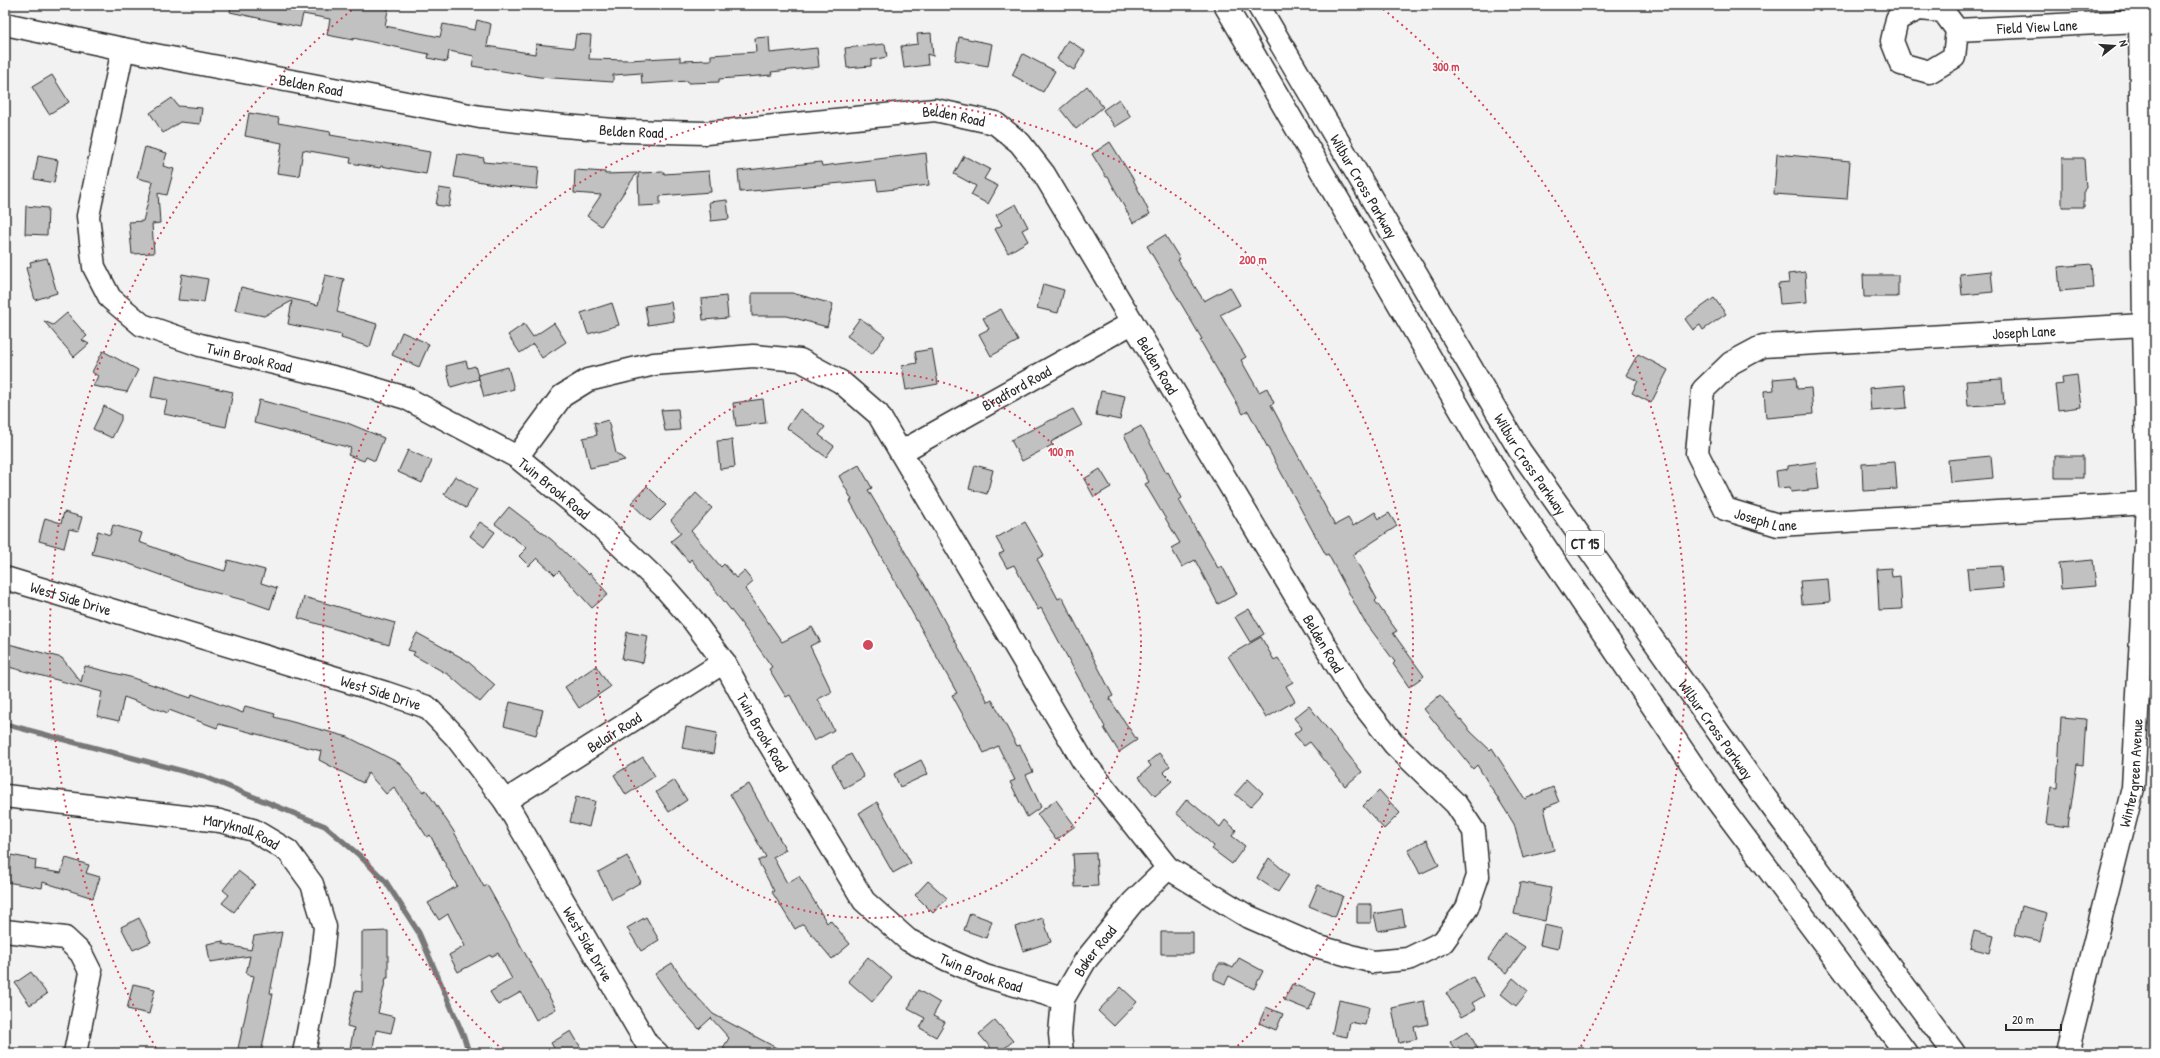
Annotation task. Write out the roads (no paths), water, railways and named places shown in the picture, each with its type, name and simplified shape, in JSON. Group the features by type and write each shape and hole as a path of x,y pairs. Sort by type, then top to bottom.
{"main road":[{"name":"Wilbur Cross Parkway","path":"1225,5 1510,495 1712,794 1906,1053"},
{"name":"Wilbur Cross Parkway","path":"1258,5 1520,451 1750,777 1954,1053"},
{"name":"Field View Lane","path":"1957,30 2146,14"},
{"name":"Wintergreen Avenue","path":"2067,1053 2133,788 2148,503 2144,325 2146,14"},
{"name":"Belden Road","path":"5,24 123,49 480,117 564,126 626,131 706,133 935,110 995,123 1020,143 1044,174 1353,692 1394,744 1456,804 1474,830 1478,876 1467,908 1443,942 1408,959 1373,962 1316,946 1247,916 1168,868 1084,762 878,414 841,382 800,360 753,356 654,364 588,380 562,396 517,457"},
{"name":"Twin Brook Road","path":"123,49 88,216 94,267 110,298 142,325 200,345 349,381 406,398 517,457 596,522 664,587 692,620 724,662 761,730 864,901 908,940 948,960 985,976 1063,999"},
{"name":"Bradford Road","path":"901,452 1132,323"},
{"name":"Joseph Lane","path":"2144,325 1763,346 1731,363 1703,390 1697,453 1725,509 1778,525 2148,503"},
{"name":"West Side Drive","path":"5,578 386,692 427,707 455,736 505,801 647,1044 657,1053"},
{"name":"Belair Road","path":"505,801 724,662"},
{"name":"Maryknoll Road","path":"5,796 220,821 253,830 288,851 312,884 325,928 321,965 304,1053"},
{"name":"Baker Road","path":"1062,1053 1060,1034 1063,999 1084,961 1133,902 1168,868"},
{"path":"5,931 65,938 81,953 91,973 75,1053"}],"waterway":[{"path":"5,724 205,777 325,826 359,855 386,882 419,933 464,1037 469,1053"}]}
